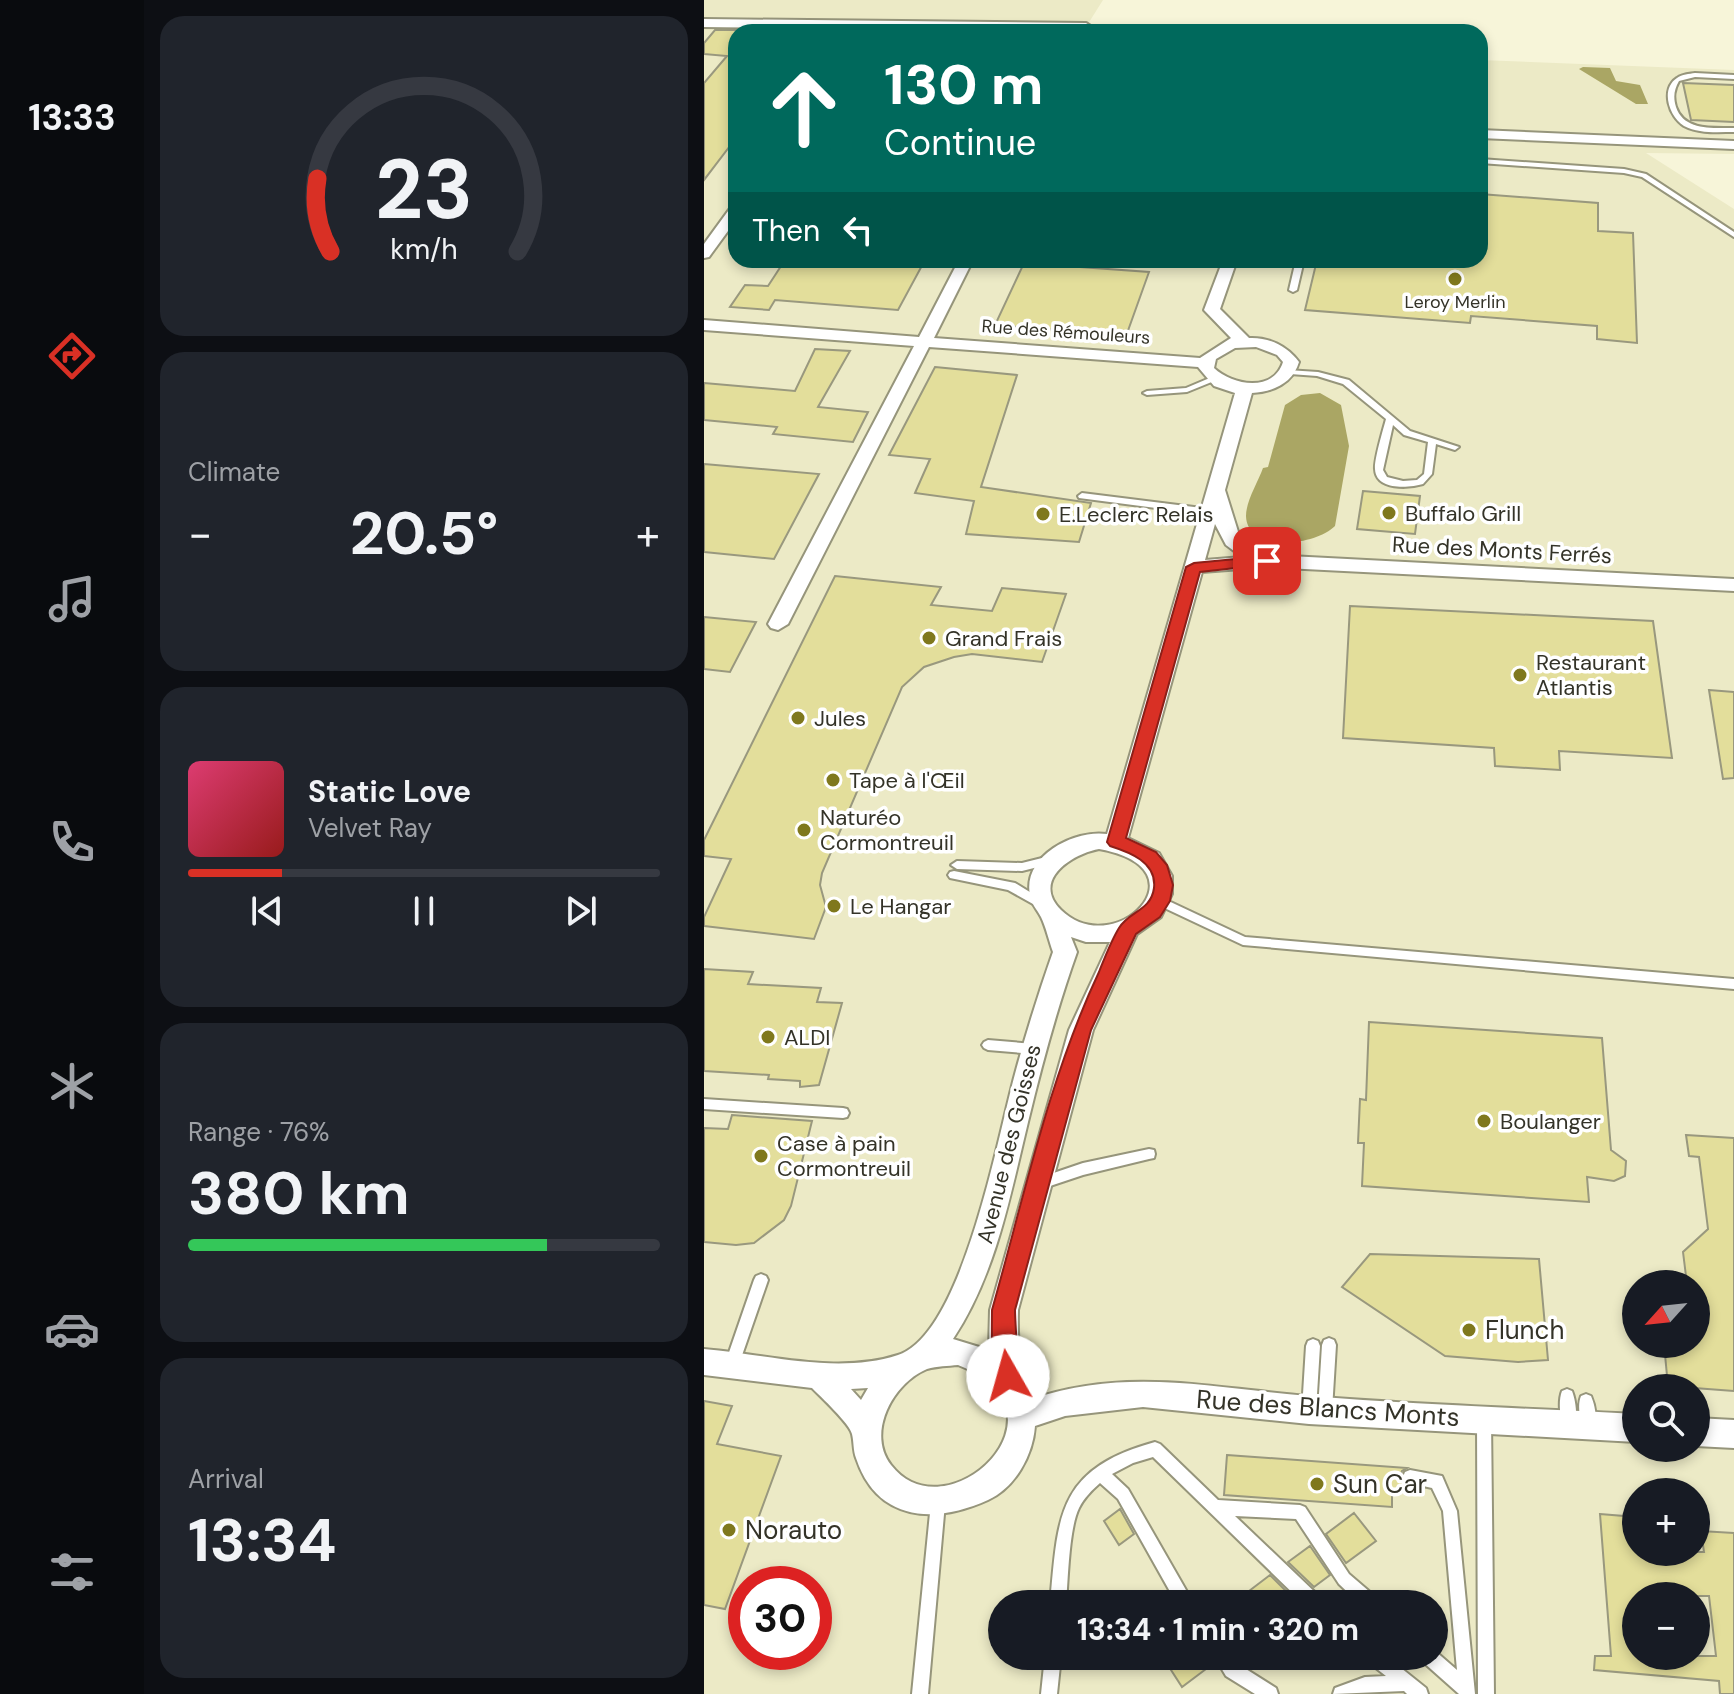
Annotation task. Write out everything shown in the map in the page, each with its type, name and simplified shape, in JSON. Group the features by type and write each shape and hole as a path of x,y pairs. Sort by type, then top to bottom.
{"street":[{"path":"704,23 731,24"},
{"path":"1488,134 1734,145"},
{"path":"704,254 728,221"},
{"path":"778,624 962,268"},
{"path":"1227,268 1212,310 1244,342"},
{"name":"Rue des Rémouleurs","path":"704,325 1205,363"},
{"path":"1244,342 1258,342 1282,350 1292,364 1290,372 1273,385 1245,388 1215,379 1205,363 1214,351 1244,342"},
{"path":"1116,842 1245,388"},
{"name":"Rue des Monts Ferrés","path":"1216,488 1229,539 1241,552 1267,561"},
{"name":"Rue des Monts Ferrés","path":"1194,567 1267,561 1734,585"},
{"path":"1116,842 1135,847 1150,857 1160,870 1164,885 1160,901 1142,922 1128,929 1108,934 1068,928 1048,912 1039,893 1040,881 1054,859 1082,844 1116,842"},
{"name":"Avenue des Goisses","path":"912,1363 935,1343 957,1308 983,1250 1046,1000 1065,952 1048,912"},
{"name":"Avenue des Goisses","path":"1008,1376 1003,1349 1004,1310 1037,1185 1081,1030 1128,929"},
{"path":"718,1363 778,1368 822,1378 877,1375 912,1363 958,1352 977,1356 1008,1376 1019,1395 1024,1416 1017,1448 999,1476 971,1494 938,1503 913,1499 892,1488 872,1460 868,1450 867,1427 874,1403 887,1383 912,1363"},
{"path":"822,1378 867,1427"},
{"name":"Rue des Blancs Monts","path":"1024,1416 1065,1402 1143,1393 1317,1410 1484,1419 1578,1412 1622,1424"},
{"path":"1710,1433 1734,1434"}],"lane":[{"path":"1734,77 1682,77 1670,87 1677,115 1685,124 1704,129 1734,130"},
{"path":"1488,162 1644,175 1734,235"},
{"path":"1293,290 1298,268"},
{"path":"1290,372 1318,374 1346,382 1407,433 1432,443 1455,447"},
{"path":"1147,393 1187,390 1215,379"},
{"path":"1390,419 1379,470 1383,479 1414,485 1424,482 1428,476 1432,443"},
{"path":"1082,496 1210,512"},
{"path":"1048,912 1011,886 955,870 1022,867 1054,859"},
{"path":"1160,901 1243,941 1734,984"},
{"path":"988,1045 1034,1049"},
{"path":"704,1104 843,1113"},
{"path":"1037,1185 1083,1169 1149,1154"},
{"path":"718,1363 761,1280"},
{"path":"1317,1410 1329,1345"},
{"path":"1313,1346 1317,1410"},
{"path":"1484,1419 1486,1694"},
{"path":"1060,1590 1072,1505 1100,1473 1129,1456 1155,1449 1300,1590"},
{"path":"1100,1473 1123,1494 1178,1590"},
{"path":"1410,1477 1437,1481 1450,1511 1467,1692"},
{"path":"920,1694 938,1503"},
{"path":"1213,1507 1300,1512 1344,1579 1356,1590"},
{"path":"1049,1694 1052,1670"},
{"path":"1232,1670 1270,1694"},
{"path":"1391,1670 1414,1689"},
{"path":"1444,1670 1467,1692"},
{"path":"1341,1694 1365,1685 1414,1689"}],"shaded area":[{"path":"704,0 1103,0 1088,24 728,24 728,268 1488,268 1488,60 1734,70 1734,154 1646,153 1734,209 1734,1694 704,1694"},
{"path":"1610,68 1616,81 1640,85 1648,104 1636,104 1579,69"},
{"path":"1320,393 1341,405 1349,446 1335,526 1325,533 1298,542 1269,541 1249,528 1246,516 1250,498 1263,468 1268,467 1285,405 1301,395"}],"building":[{"path":"715,30 728,30 728,148 704,180 704,83 727,56 704,54 704,43"},
{"path":"1683,83 1734,85 1734,122 1691,120"},
{"name":"Leroy Merlin","path":"1488,195 1598,203 1598,231 1633,233 1637,343 1597,339 1597,326 1471,316 1470,323 1305,310 1315,268 1488,268"},
{"path":"780,268 921,268 898,310 775,300 769,310 730,307 745,285 768,286"},
{"path":"1022,268 1149,272 1125,339 1103,337 1104,334 995,325"},
{"path":"815,349 850,351 818,407 868,412 853,442 773,434 777,427 704,420 704,383 795,391"},
{"path":"935,367 1017,375 981,487 1091,503 1079,542 966,534 974,501 915,493 930,459 889,455"},
{"path":"704,464 819,474 774,559 704,552"},
{"name":"Buffalo Grill","path":"1363,491 1420,496 1415,534 1357,529"},
{"path":"835,576 941,587 931,605 992,611 1002,588 1066,594 1042,662 972,654 954,657 924,667 902,687 822,873 820,885 826,907 814,939 704,926 704,917 731,859 704,856 704,840"},
{"path":"1350,606 1653,621 1672,758 1559,751 1560,770 1495,766 1494,748 1343,738"},
{"path":"704,617 756,622 730,672 704,669"},
{"path":"1709,690 1734,692 1734,778 1723,779"},
{"name":"ALDI","path":"704,969 753,972 748,984 821,988 817,1002 842,1003 819,1085 800,1087 800,1081 768,1079 769,1075 704,1071"},
{"name":"Boulanger","path":"1369,1022 1602,1038 1611,1150 1626,1161 1625,1176 1614,1181 1587,1177 1589,1202 1362,1186 1364,1143 1358,1143 1360,1099 1366,1100"},
{"path":"732,1115 812,1121 791,1206 784,1220 754,1243 736,1245 704,1242 704,1128 728,1129"},
{"path":"1686,1135 1734,1138 1734,1391 1710,1389 1710,1374 1667,1374 1665,1358 1710,1358 1710,1270 1685,1270 1683,1252 1708,1229 1699,1157 1689,1156"},
{"path":"1370,1254 1539,1259 1548,1360 1518,1362 1445,1356 1342,1287"},
{"name":"Norauto","path":"704,1401 732,1406 717,1444 781,1456 741,1566 728,1566 728,1601 725,1609 704,1605"},
{"name":"Sun Car","path":"1227,1455 1407,1468 1400,1478 1404,1485 1410,1486 1410,1493 1392,1491 1392,1507 1224,1495"},
{"path":"1120,1509 1134,1534 1119,1545 1104,1521"},
{"path":"1354,1513 1376,1541 1346,1563 1326,1534"},
{"path":"1600,1514 1622,1516 1622,1566 1710,1566 1710,1532 1734,1533 1734,1694 1720,1694 1719,1681 1594,1670 1595,1656 1611,1656"},
{"path":"1310,1546 1330,1575 1314,1587 1288,1562"},
{"path":"1270,1575 1285,1590 1250,1590"},
{"path":"1171,1670 1205,1670 1182,1687"}],"place":[{"name":"Leroy Merlin","path":"1455,279"},
{"name":"Buffalo Grill","path":"1389,513"},
{"name":"E.Leclerc Relais","path":"1043,514"},
{"name":"Grand Frais","path":"929,638"},
{"name":"Restaurant Atlantis","path":"1520,675"},
{"name":"Jules","path":"798,718"},
{"name":"Tape à l'Œil","path":"833,780"},
{"name":"Naturéo Cormontreuil","path":"804,830"},
{"name":"Le Hangar","path":"834,906"},
{"name":"ALDI","path":"768,1037"},
{"name":"Boulanger","path":"1484,1121"},
{"name":"Case à pain Cormontreuil","path":"761,1156"},
{"name":"Flunch","path":"1469,1330"},
{"name":"Sun Car","path":"1317,1484"},
{"name":"Norauto","path":"729,1530"}],"route":[{"path":"1008,1376 1003,1349 1004,1310 1081,1030 1128,929 1153,912 1164,885 1160,870 1150,857 1135,847 1116,842 1194,567 1267,561"}]}
